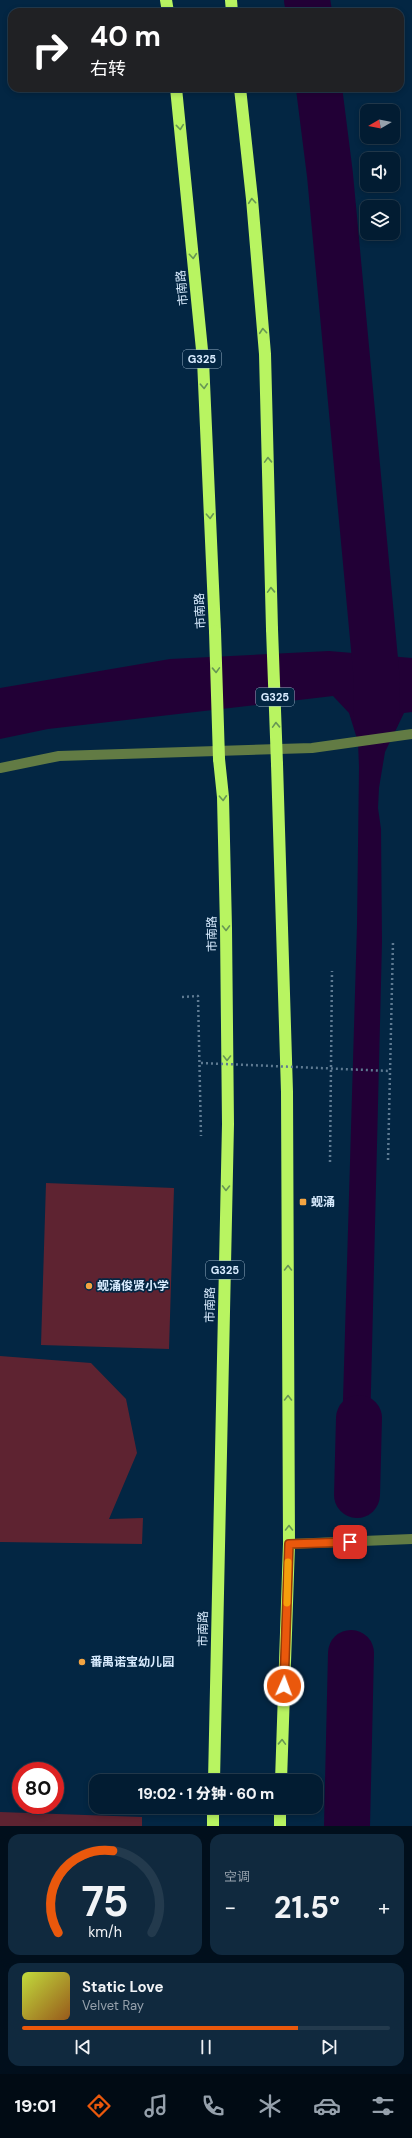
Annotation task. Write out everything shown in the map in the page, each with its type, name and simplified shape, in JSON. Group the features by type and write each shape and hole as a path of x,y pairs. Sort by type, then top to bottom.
{"highway":[{"name":"市南路","path":"176,92 203,360 219,759 223,797 226,928 228,1124 214,1774"},
{"name":"G325","path":"240,92 265,354 287,1092 289,1544 281,1774"},
{"path":"213,1826 214,1814"},
{"path":"280,1814 280,1826"}],"street":[{"path":"0,768 59,756 312,748 412,734"},
{"path":"289,1544 412,1539"}],"path":[{"path":"388,1160 393,942"},
{"path":"330,1162 332,971"},
{"path":"182,997 198,996 201,1063 201,1136"},
{"path":"201,1063 390,1071"}],"shaded area":[{"path":"329,651 412,658 412,712 404,713 385,752 379,788 378,808 381,829 382,942 369,1470 357,1482 341,1467 357,925 359,767 358,742 349,713 333,696 48,729 0,739 0,688 170,659"},
{"path":"46,1183 174,1188 169,1349 41,1345"},
{"path":"0,1356 91,1363 126,1399 137,1453 109,1519 143,1518 142,1544 0,1542"},
{"path":"351,1667 365,1683 361,1826 331,1826 335,1689"},
{"path":"0,1812 12,1812 12,1814 142,1817 142,1826 0,1826"}],"waterway":[{"path":"307,0 308,8"},
{"path":"320,92 330,175 377,681 376,718"},
{"path":"357,1495 359,1418"},
{"path":"347,1826 351,1653"}],"slow traffic":[{"path":"287,1603 288,1562"}],"place":[{"name":"蚬涌","path":"303,1202"},
{"name":"蚬涌俊贤小学","path":"89,1286"},
{"name":"番禺诺宝幼儿园","path":"82,1662"}],"route":[{"path":"284,1686 289,1544 350,1542"}]}
